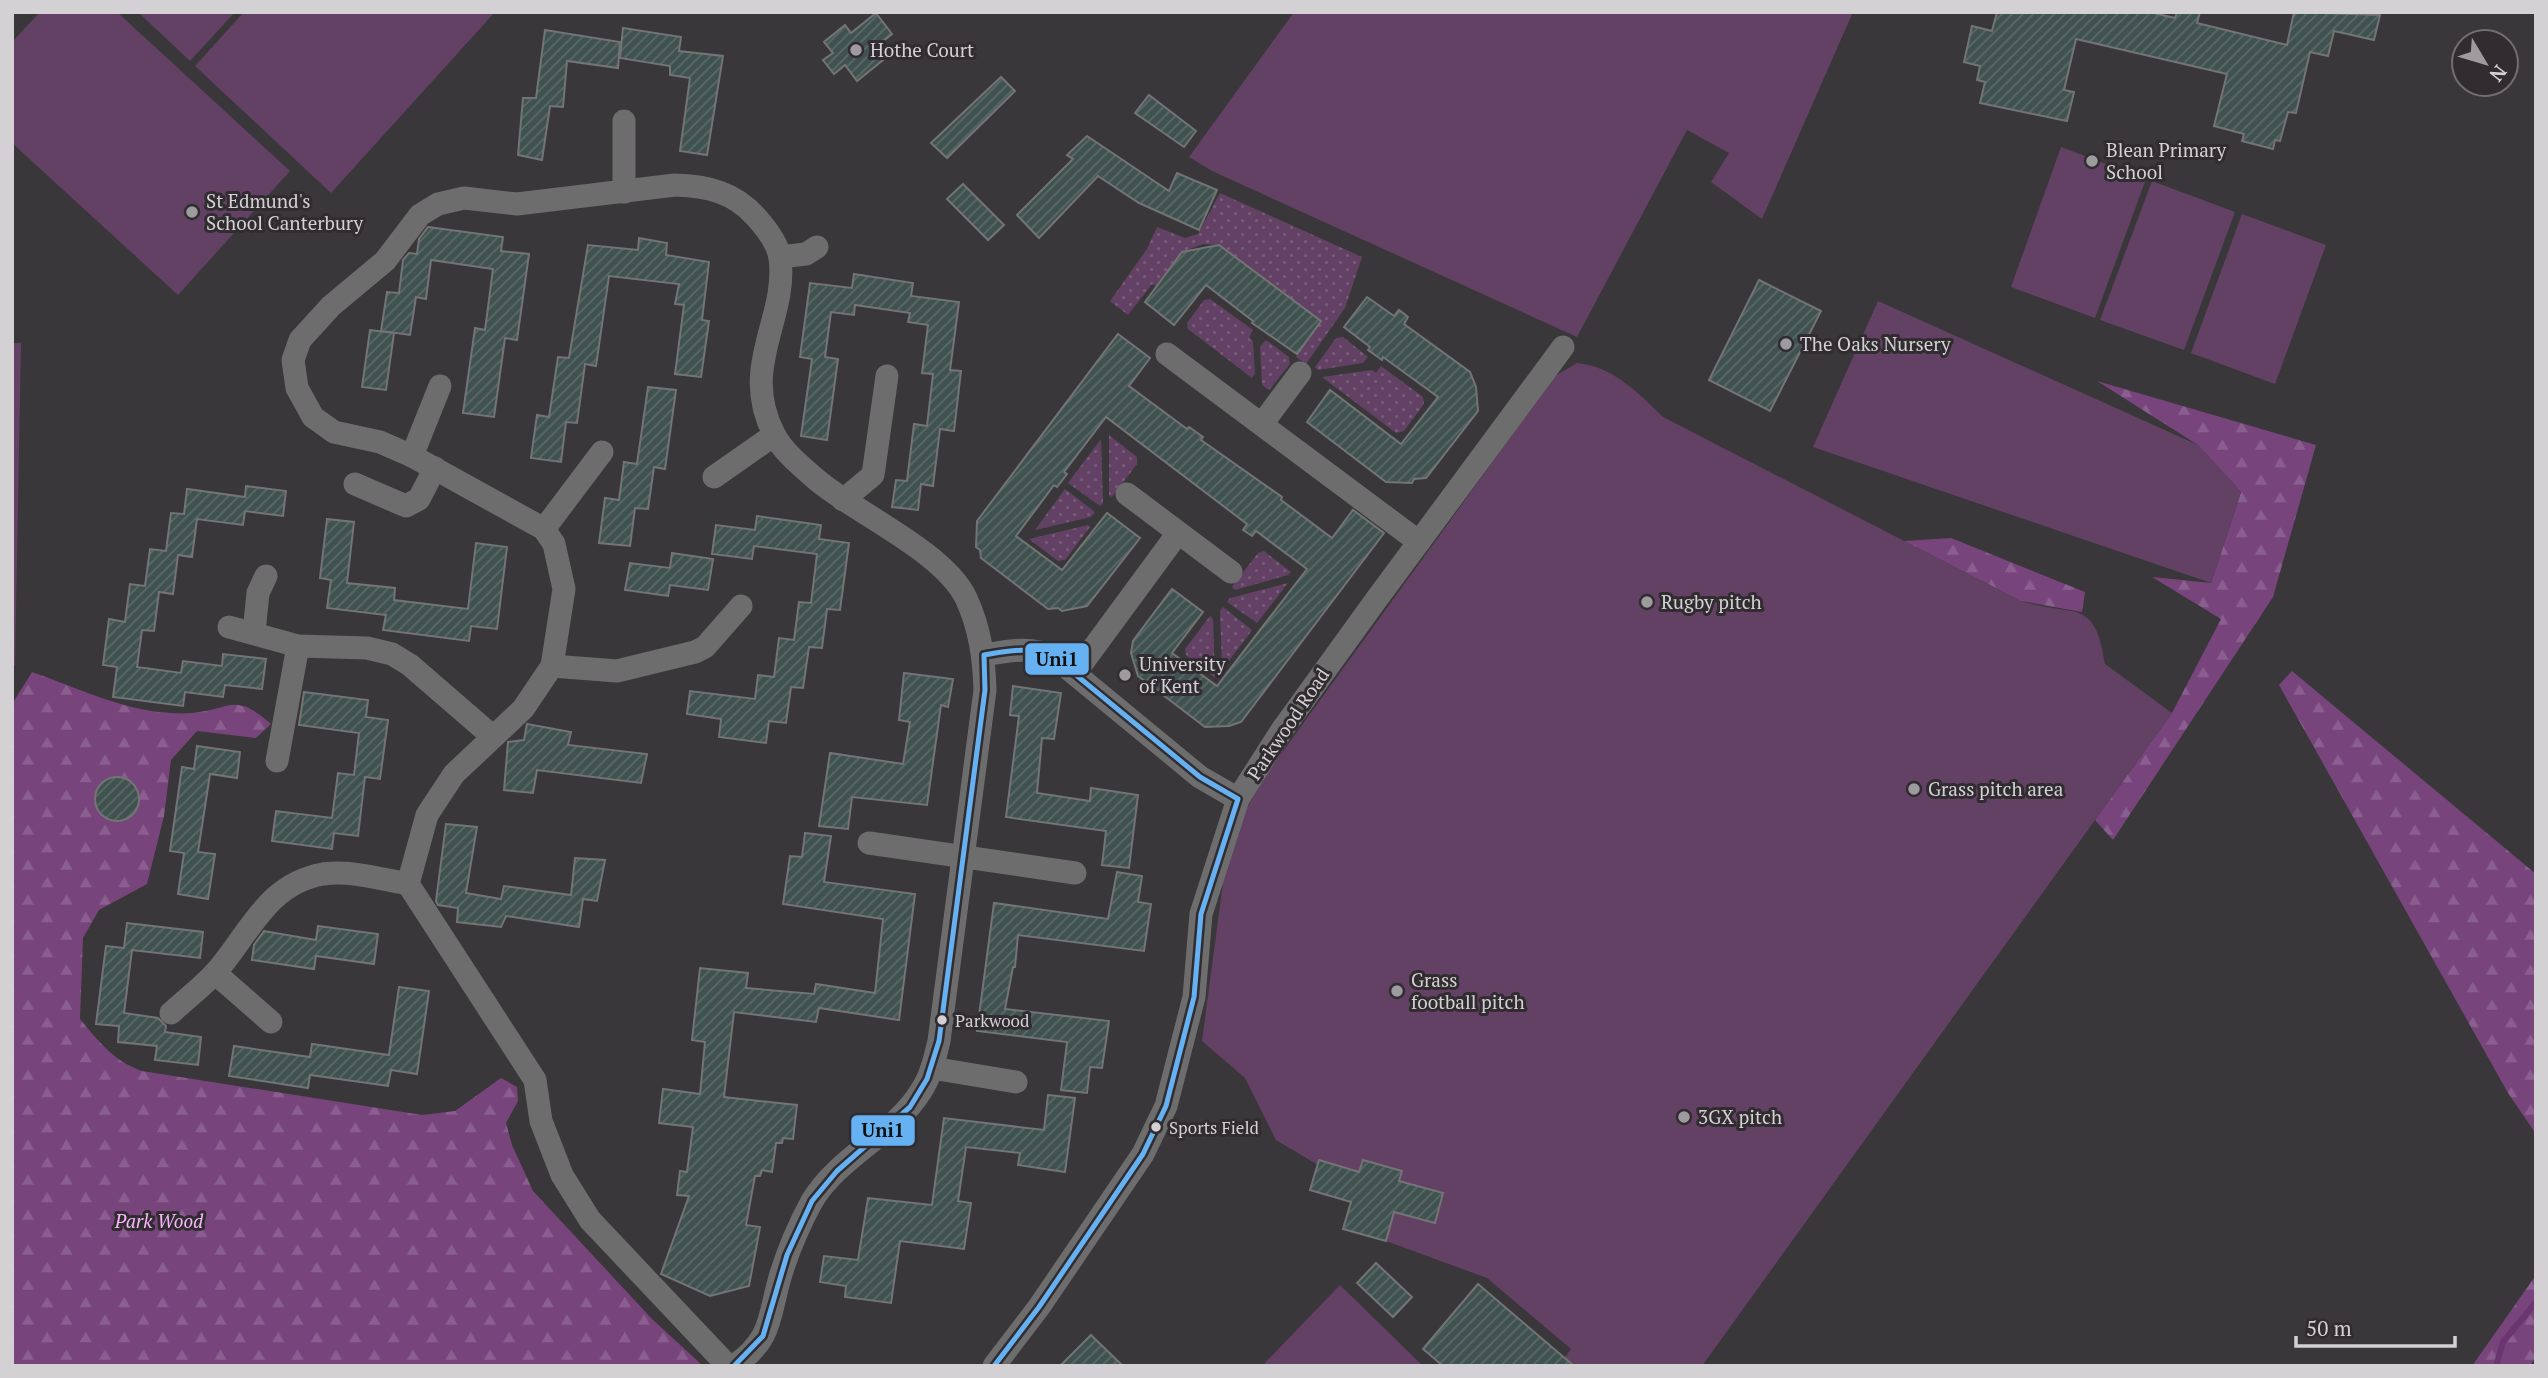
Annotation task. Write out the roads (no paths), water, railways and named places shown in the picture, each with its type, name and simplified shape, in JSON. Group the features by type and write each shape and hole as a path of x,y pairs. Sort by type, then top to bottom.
{"street":[{"path":"624,121 624,192"},
{"path":"408,884 427,815 454,774 523,709 552,666 564,589 554,544 544,529 411,456 380,442 334,432 313,417 297,388 293,360 300,340 313,323 385,261 420,215 438,204 464,198 517,204 675,186 702,186 727,193 747,207 763,225 780,257 776,300 761,367 763,401 774,435 796,461 843,500 920,551 952,580 965,597 980,634 984,655 985,690 939,1041 932,1068 921,1092 900,1116 834,1174 815,1197 796,1229 766,1334 749,1355 734,1366"},
{"path":"780,257 806,254 817,247"},
{"name":"Parkwood Road","path":"994,1366 1040,1307 1143,1154 1166,1106 1182,1055 1194,998 1201,914 1238,799 1282,730 1563,347"},
{"path":"1167,354 1419,542"},
{"path":"1262,424 1300,373"},
{"path":"843,500 873,475 887,376"},
{"path":"411,456 440,386"},
{"path":"714,477 774,435"},
{"path":"544,529 602,452"},
{"path":"355,484 406,506 419,499 435,468"},
{"path":"1127,494 1231,572"},
{"path":"1075,673 1178,533"},
{"path":"254,632 258,593 266,576"},
{"path":"552,666 617,671 712,650 741,606"},
{"path":"229,627 298,646 367,648 392,654 410,665 492,736"},
{"path":"277,761 298,646"},
{"path":"984,655 1020,649 1042,651 1075,673 1200,777 1238,799"},
{"path":"869,843 1075,873"},
{"path":"171,1013 215,973 273,897 295,883 323,874 353,875 408,884 535,1080 541,1121 562,1175 590,1220 728,1366"},
{"path":"215,973 271,1022"},
{"path":"932,1068 1017,1082"}],"waterway":[{"path":"2496,1366 2503,1342 2536,1302"}],"place":[{"name":"Hothe Court","path":"856,50"},
{"name":"Blean Primary School","path":"2092,161"},
{"name":"St Edmund's School Canterbury","path":"192,212"},
{"name":"The Oaks Nursery","path":"1786,344"},
{"name":"Rugby pitch","path":"1647,602"},
{"name":"University of Kent","path":"1125,675"},
{"name":"Grass pitch area","path":"1914,789"},
{"name":"Grass football pitch","path":"1397,991"},
{"name":"Parkwood","path":"942,1020"},
{"name":"3GX pitch","path":"1684,1117"},
{"name":"Sports Field","path":"1156,1127"}],"park label":[{"name":"Park Wood","path":"159,1221"}]}
